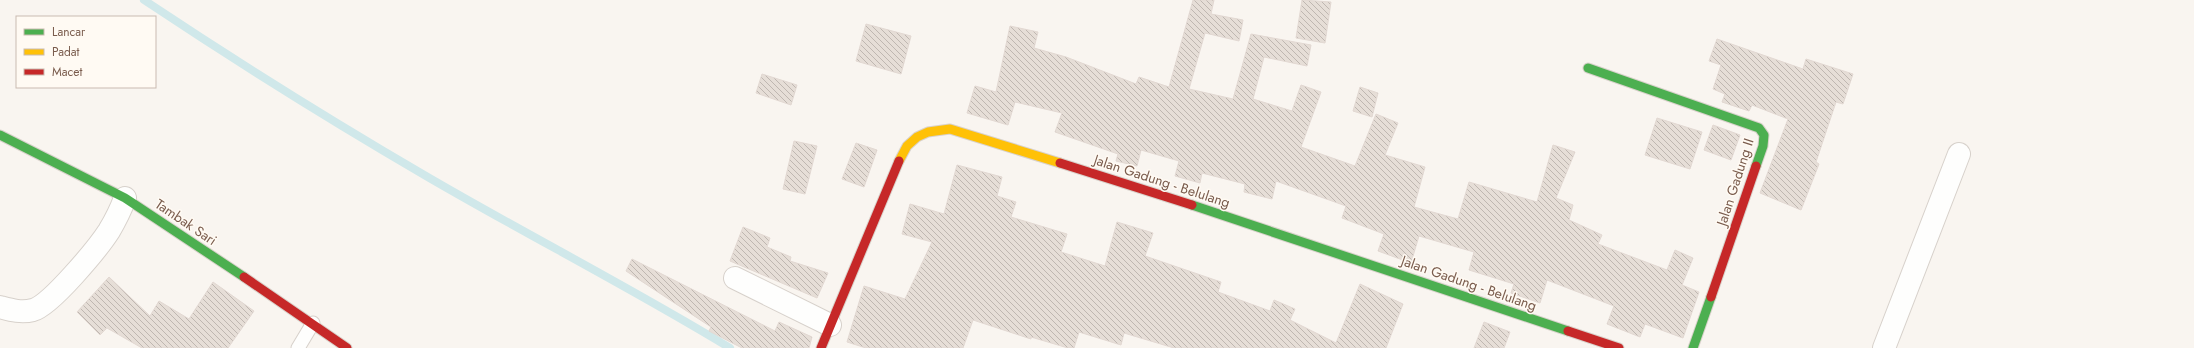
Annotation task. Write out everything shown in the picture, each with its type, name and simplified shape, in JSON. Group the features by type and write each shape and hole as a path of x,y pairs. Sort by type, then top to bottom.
{"street":[{"name":"Jalan Gadung II","path":"1588,68 1760,128 1764,135 1763,146 1693,348"},
{"name":"Jalan Gadung - Belulang","path":"821,348 902,153 916,136 934,130 950,129 1169,197 1619,348"},
{"name":"Tambak Sari","path":"0,135 125,198 313,323 347,348"},
{"path":"1884,348 1959,154"},
{"path":"0,307 21,312 35,310 46,302 78,271 109,231 125,198"},
{"path":"735,278 830,325"}],"lane":[{"path":"298,348 313,323"}],"building":[{"path":"1193,0 1214,0 1211,14 1243,20 1239,41 1205,33 1189,89 1233,99 1251,34 1311,45 1307,66 1264,57 1253,99 1292,111 1301,85 1321,92 1301,147 1355,166 1376,114 1398,123 1385,155 1425,167 1414,207 1458,219 1469,182 1537,202 1553,145 1575,152 1556,198 1573,205 1569,220 1602,235 1598,244 1667,270 1675,250 1693,258 1682,285 1699,292 1683,338 1645,324 1640,337 1607,324 1614,306 1547,280 1540,303 1511,293 1514,284 1469,270 1474,252 1419,236 1411,263 1378,251 1384,234 1342,218 1346,206 1276,181 1272,199 1244,192 1245,184 1202,173 1200,183 1175,176 1179,161 1141,150 1137,166 1116,161 1118,154 1055,132 1062,113 1015,102 1008,125 967,113 975,86 996,92 1010,26 1038,32 1034,48 1066,57 1136,84 1139,77 1169,87"},
{"path":"1302,0 1331,2 1325,43 1296,38"},
{"path":"866,24 911,36 901,74 856,61"},
{"path":"1717,39 1803,69 1806,59 1853,74 1843,104 1836,102 1816,162 1819,164 1801,210 1760,193 1788,119 1752,105 1749,111 1722,102 1725,94 1713,89 1721,65 1709,61"},
{"path":"762,74 797,85 791,105 756,93"},
{"path":"1360,87 1378,93 1372,117 1353,111"},
{"path":"1657,118 1702,132 1690,169 1645,155"},
{"path":"1713,125 1740,135 1731,160 1704,150"},
{"path":"794,141 817,146 805,194 783,189"},
{"path":"856,143 877,150 864,187 842,179"},
{"path":"957,165 1002,177 997,196 1016,202 1011,217 1067,234 1061,252 1105,266 1117,222 1153,233 1145,256 1221,282 1218,292 1270,311 1274,300 1295,309 1290,320 1336,343 1360,284 1403,304 1386,348 1174,348 1124,333 1121,345 1079,332 1074,348 1068,348 1031,337 1031,339 973,320 963,348 866,348 847,342 864,286 905,299 932,242 902,234 910,204 944,214"},
{"path":"743,227 770,238 767,247 791,257 790,261 828,273 817,298 730,261"},
{"path":"632,259 775,331 779,322 812,337 809,348 742,348 709,331 711,327 626,271"},
{"path":"109,277 150,316 159,301 189,319 213,282 254,311 228,348 142,348 107,328 100,335 77,312"},
{"path":"1484,322 1510,332 1504,348 1474,348"}],"waterway":[{"path":"144,0 249,68 390,155 464,198 655,304 730,348"}],"traffic: fast":[{"path":"1588,68 1759,128 1764,135 1763,146 1756,166"},
{"path":"0,135 125,198 244,277"},
{"path":"1192,205 1568,331"},
{"path":"1693,348 1711,297"}],"traffic: slow":[{"path":"899,161 907,146 917,137 928,132 950,129 1060,163"}],"traffic: jam":[{"path":"821,348 899,161"},
{"path":"1060,163 1192,205"},
{"path":"1711,297 1756,166"},
{"path":"244,277 347,348"},
{"path":"1568,331 1619,348"}]}
